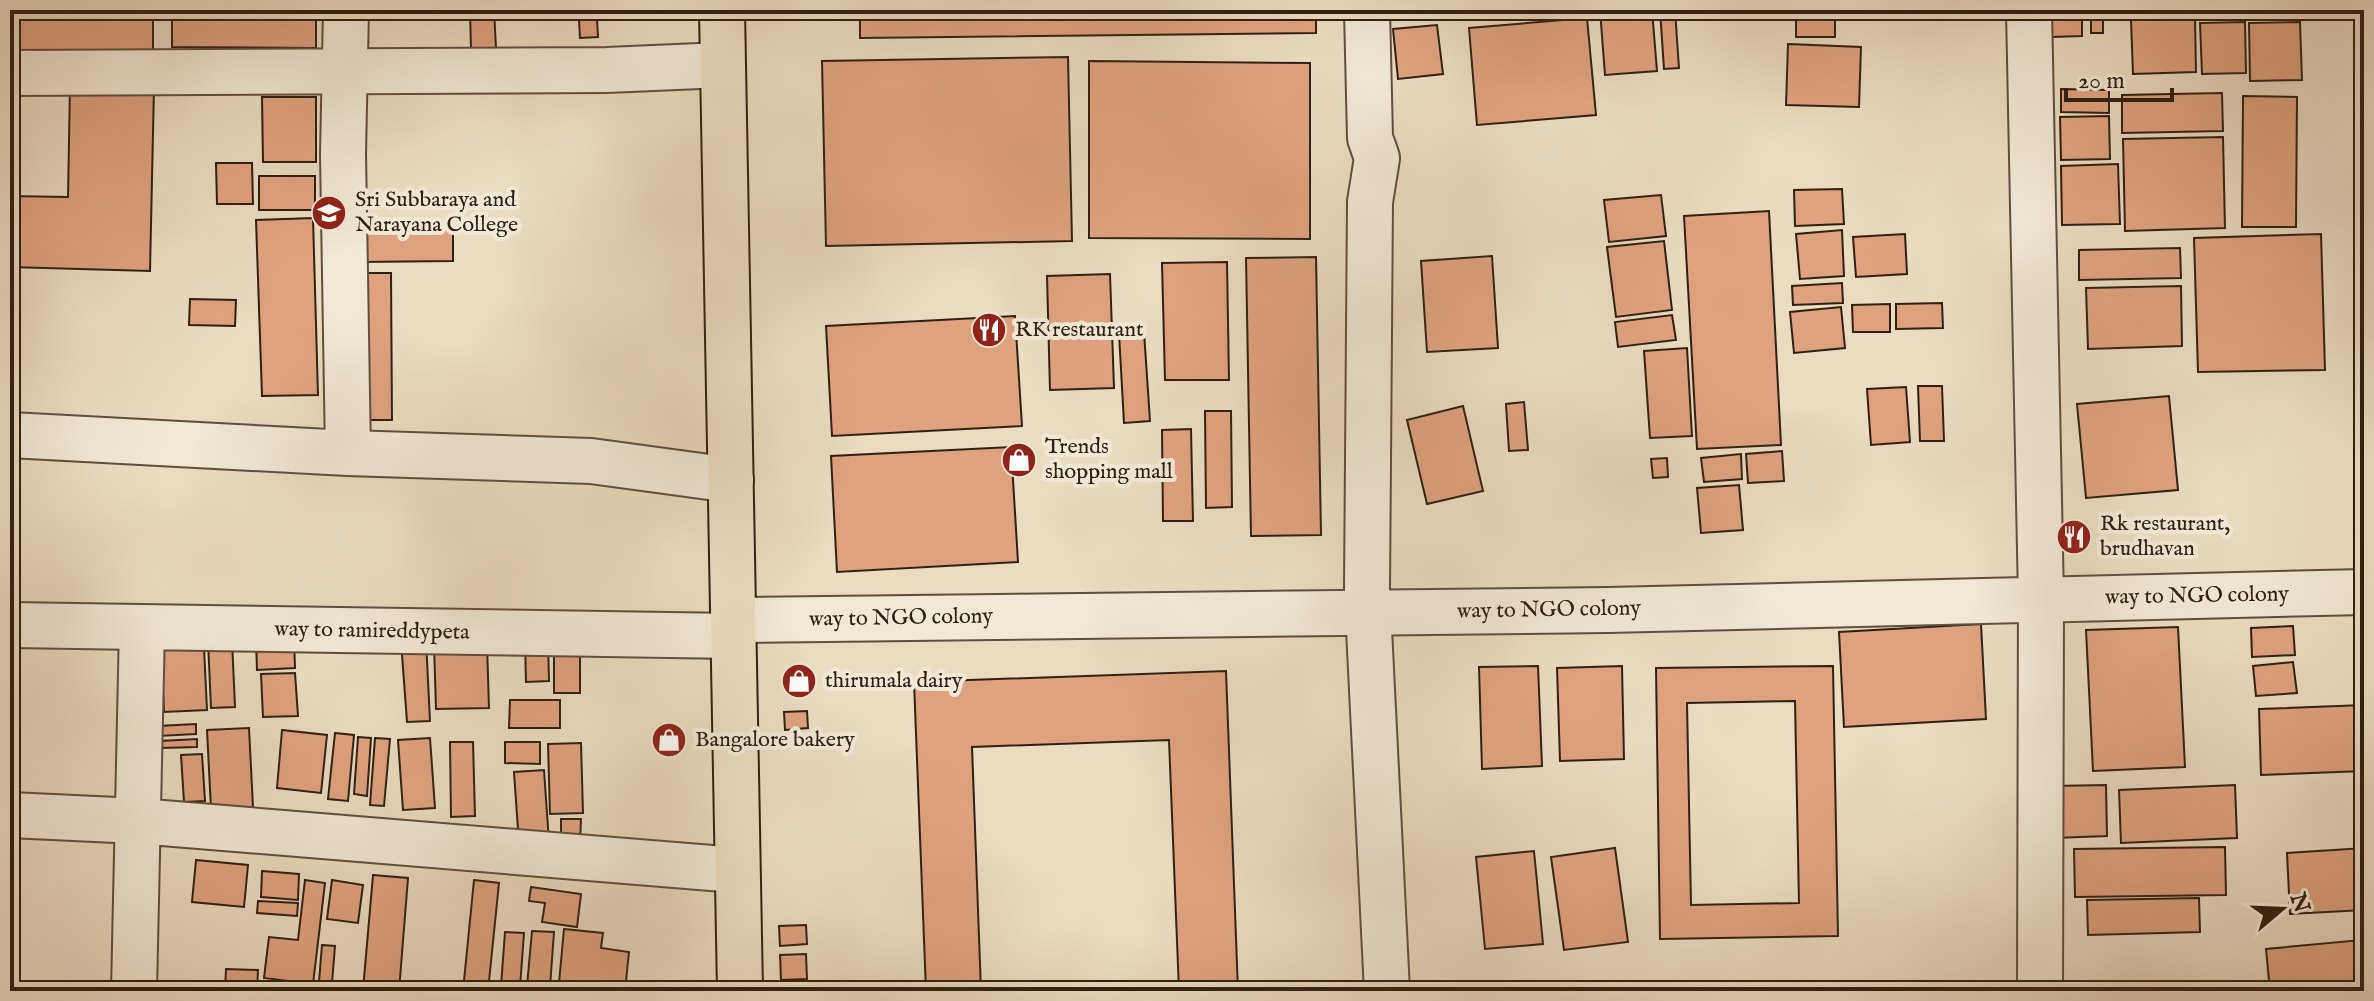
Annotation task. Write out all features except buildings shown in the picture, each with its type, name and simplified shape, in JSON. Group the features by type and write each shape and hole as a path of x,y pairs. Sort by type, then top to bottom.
{"highway":[{"path":"722,10 740,991"}],"street":[{"path":"346,10 343,154 348,453"},
{"path":"1367,10 1370,138 1377,158 1370,202 1369,613 1387,991"},
{"path":"2029,10 2041,599 2040,991"},
{"path":"10,73 607,70 723,65"},
{"path":"10,435 348,453 591,461 731,480"},
{"name":"way to NGO colony","path":"734,628 2364,592"},
{"name":"way to ramireddypeta","path":"10,625 734,628"},
{"path":"134,991 142,627"},
{"path":"10,815 138,821 736,870"}],"place":[{"name":"Sri Subbaraya and Narayana College","path":"329,213"},
{"name":"RK restaurant","path":"989,330"},
{"name":"Trends shopping mall","path":"1019,460"},
{"name":"Rk restaurant, brudhavan","path":"2074,537"},
{"name":"thirumala dairy","path":"799,681"},
{"name":"Bangalore bakery","path":"669,740"}]}
